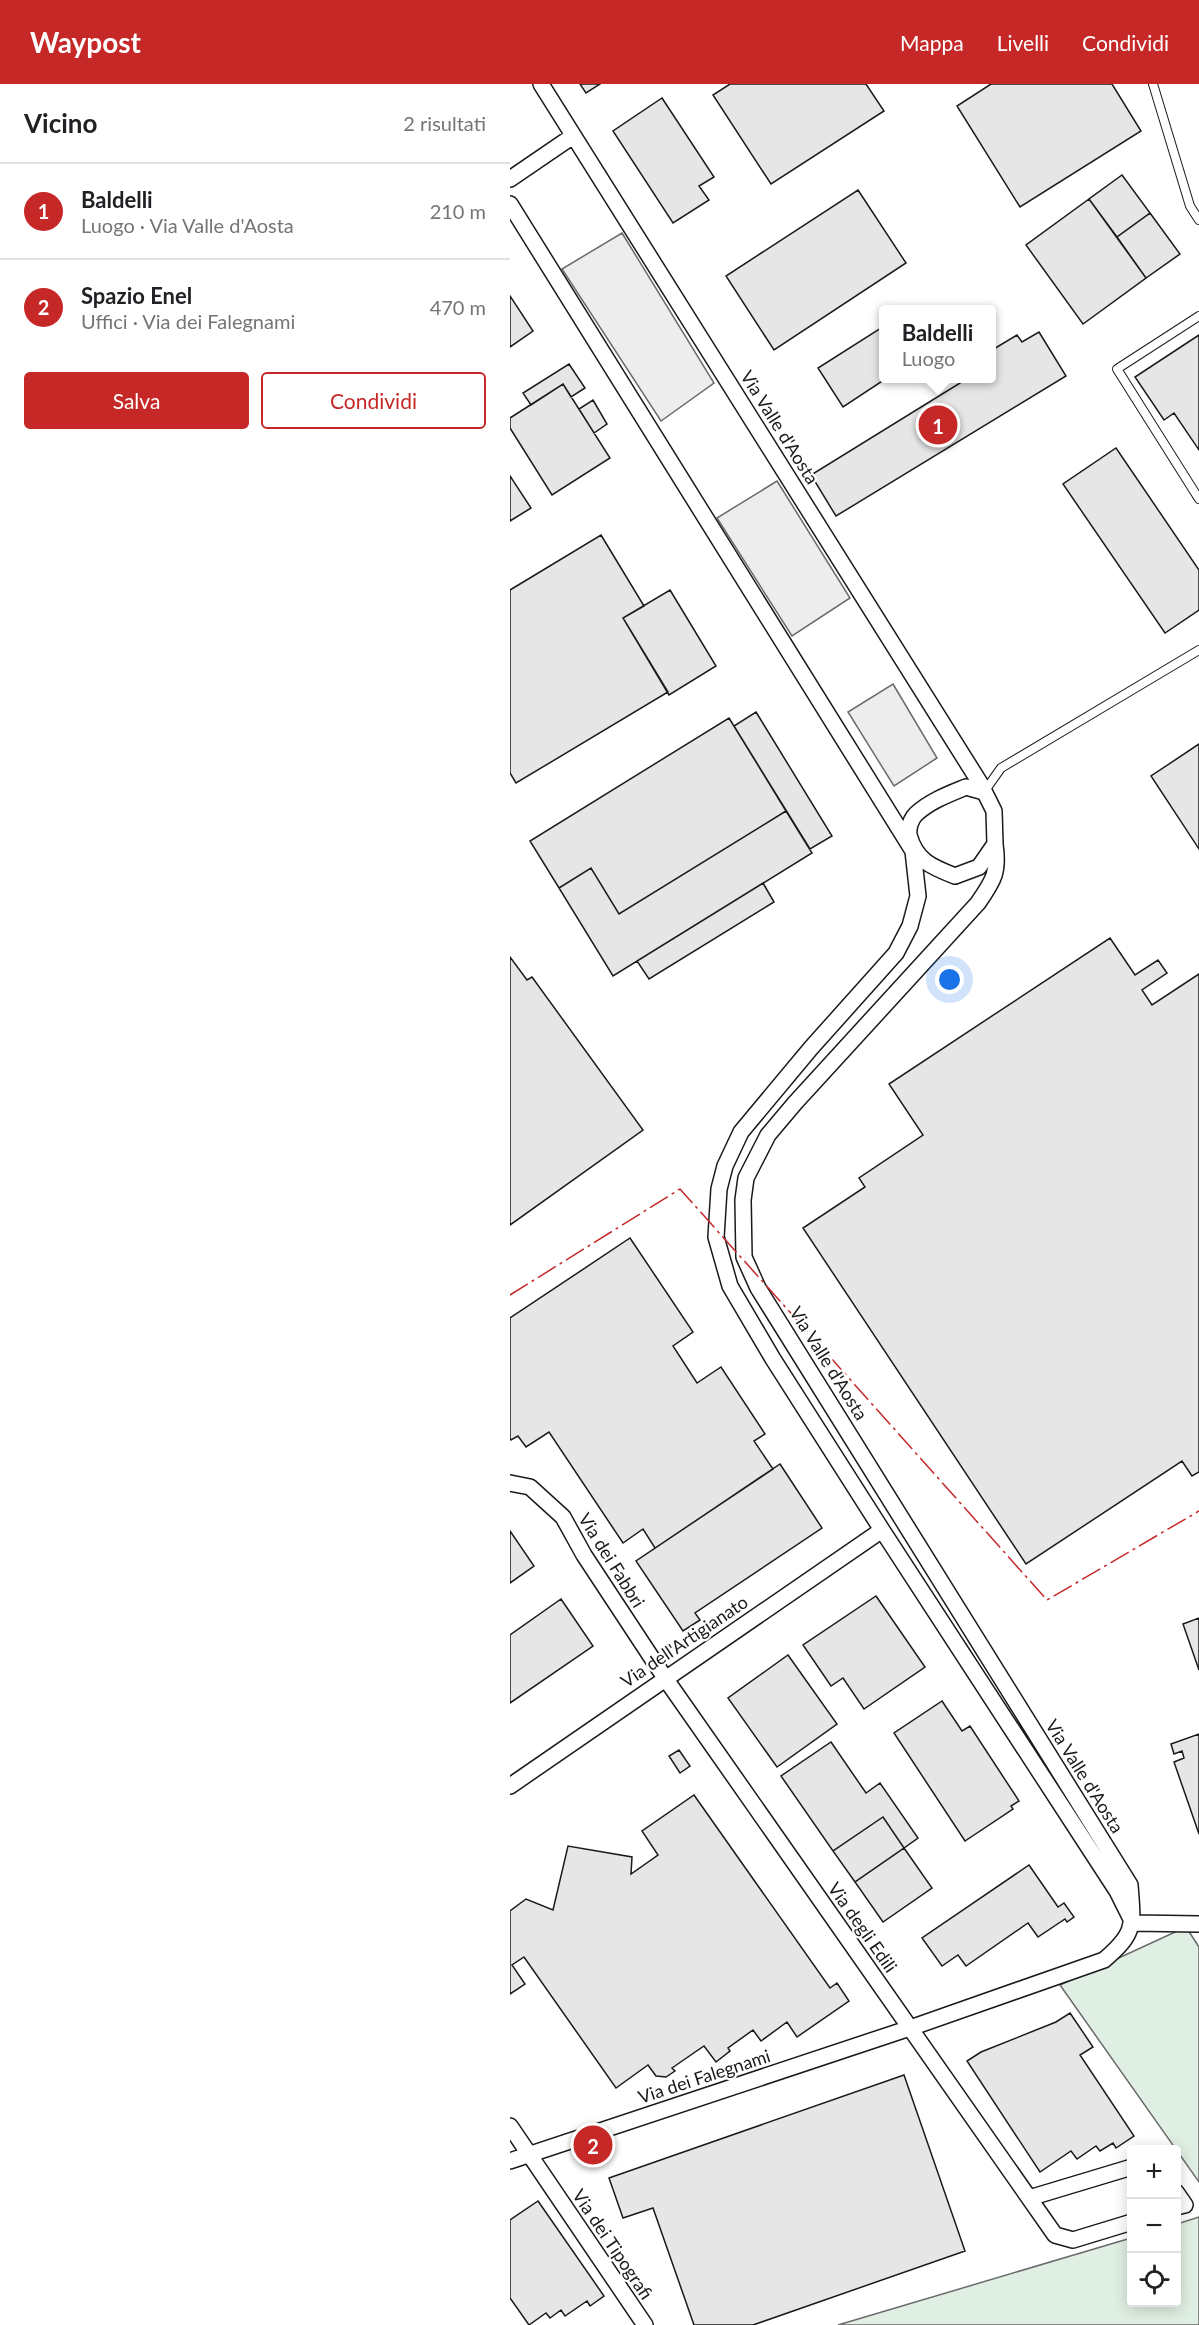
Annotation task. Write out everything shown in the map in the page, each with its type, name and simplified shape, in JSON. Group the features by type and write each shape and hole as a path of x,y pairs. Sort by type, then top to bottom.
{"street":[{"name":"Via Valle d'Aosta","path":"542,84 984,792 993,811 998,864 990,885 978,903 768,1135 746,1178 743,1200 744,1257 758,1288 1130,1885 1133,1923"},
{"path":"510,179 573,136"},
{"name":"Via Valle d'Aosta","path":"510,204 913,851 934,868 955,876 979,867 995,844"},
{"name":"Via Valle d'Aosta","path":"984,792 966,787 941,797 915,815 908,830 918,896 910,926 896,953 741,1132 719,1189 716,1237 730,1286 882,1530 1117,1891 1133,1923"},
{"name":"Via dei Fabbri","path":"510,1483 530,1487 563,1517 584,1555 665,1678"},
{"name":"Via dell'Artigianato","path":"510,1786 882,1530"},
{"name":"Via degli Edili","path":"665,1678 1055,2235 1073,2240 1127,2223"},
{"path":"1182,1923 1199,1917"},
{"path":"910,2028 1104,1960 1124,1943 1133,1923 1199,1923"},
{"name":"Via dei Falegnami","path":"510,2161 910,2028"},
{"name":"Via dei Tipografi","path":"510,2126 645,2325"},
{"path":"1029,2198 1127,2168"}],"lane":[{"path":"1153,84 1190,206 1199,220"},
{"path":"1199,316 1117,369 1199,499"},
{"path":"984,792 1001,768 1199,651"}],"green space":[{"path":"1186,1927 1199,1947 1199,2182 1181,2156 1181,2145 1173,2145 1060,1985"},
{"path":"1199,2217 1199,2325 838,2325 1127,2239 1127,2307 1181,2307 1181,2223"}],"shaded area":[{"path":"622,233 714,383 661,421 562,269"},
{"path":"777,481 850,598 792,636 717,518"},
{"path":"893,684 937,758 894,786 848,712"}],"building":[{"path":"580,84 600,84 586,93"},
{"path":"730,84 866,84 884,111 771,184 713,95"},
{"path":"991,84 1112,84 1141,131 1020,207 957,106"},
{"path":"662,98 714,177 699,186 709,200 673,223 613,131"},
{"path":"1122,175 1150,213 1117,237 1089,199"},
{"path":"858,190 906,263 774,350 726,276"},
{"path":"1089,199 1146,278 1083,324 1026,245"},
{"path":"1150,213 1180,254 1146,278 1117,237"},
{"path":"510,296 533,331 510,347"},
{"path":"879,329 879,383 843,407 818,368"},
{"path":"1039,332 1066,376 836,516 811,475 960,383 996,383 996,348 1017,335 1022,342"},
{"path":"1199,335 1199,450 1174,413 1164,420 1135,377"},
{"path":"569,364 585,388 571,397 563,384 531,405 523,393"},
{"path":"563,384 610,458 552,495 510,428 510,418"},
{"path":"593,400 607,424 594,433 579,409"},
{"path":"1116,448 1199,570 1199,610 1165,633 1063,484"},
{"path":"510,476 531,508 510,521"},
{"path":"601,535 644,606 623,618 668,692 516,783 510,773 510,590"},
{"path":"670,590 716,666 669,695 623,618"},
{"path":"756,712 832,836 810,849 734,726"},
{"path":"729,718 786,811 619,914 591,868 559,888 530,841"},
{"path":"1199,744 1199,849 1151,776"},
{"path":"786,811 812,853 613,976 559,888 591,868 619,914"},
{"path":"763,883 774,902 649,979 637,961"},
{"path":"1110,938 1135,975 1158,960 1167,973 1142,990 1152,1005 1199,974 1199,1472 1192,1476 1182,1461 1026,1564 803,1228 865,1187 859,1178 923,1135 889,1084"},
{"path":"510,957 527,980 532,977 643,1130 510,1225"},
{"path":"630,1238 693,1332 673,1346 697,1383 721,1367 765,1434 754,1441 773,1469 655,1548 643,1529 623,1543 549,1432 526,1447 518,1436 511,1440 510,1438 510,1318"},
{"path":"780,1464 822,1528 695,1613 700,1620 683,1631 636,1561"},
{"path":"510,1531 534,1566 510,1583"},
{"path":"876,1596 925,1667 864,1709 843,1678 831,1686 803,1645"},
{"path":"561,1599 593,1646 510,1703 510,1635"},
{"path":"1199,1618 1199,1670 1183,1624"},
{"path":"788,1655 837,1724 777,1767 728,1698"},
{"path":"942,1701 962,1731 970,1726 1019,1801 1011,1806 1013,1809 965,1841 894,1733"},
{"path":"1199,1734 1199,1834 1174,1762 1184,1758 1182,1751 1174,1754 1171,1744"},
{"path":"831,1742 866,1793 880,1783 918,1838 904,1848 883,1817 833,1851 781,1776"},
{"path":"679,1750 690,1766 680,1773 669,1756"},
{"path":"694,1795 830,1988 837,1983 849,2001 797,2037 787,2022 761,2041 753,2030 728,2048 730,2051 716,2062 704,2046 672,2068 675,2071 666,2077 656,2076 648,2065 616,2088 524,1957 512,1965 525,1984 510,1994 510,1911 526,1899 553,1910 568,1846 632,1857 631,1874 658,1855 642,1831"},
{"path":"883,1817 904,1848 855,1882 833,1851"},
{"path":"904,1848 932,1888 883,1922 855,1882"},
{"path":"1029,1865 1058,1907 1064,1903 1074,1917 1067,1922 1065,1919 1038,1937 1028,1923 966,1966 958,1955 942,1966 922,1938"},
{"path":"1070,2013 1093,2047 1080,2055 1134,2136 1116,2148 1113,2143 1100,2151 1096,2146 1077,2159 1071,2151 1040,2172 967,2061 981,2052 1056,2022"},
{"path":"904,2075 965,2251 753,2325 694,2325 653,2208 623,2218 609,2178"},
{"path":"538,2201 604,2296 590,2306 587,2301 565,2316 561,2310 550,2318 546,2313 529,2325 510,2298 510,2220"}],"power":[{"path":"510,1295 680,1189 1047,1600 1199,1511"}],"place":[{"name":"Baldelli","path":"938,425"},
{"name":"Spazio Enel","path":"593,2145"}]}
